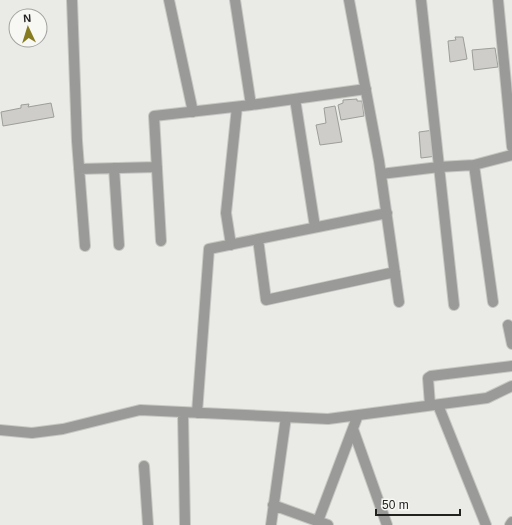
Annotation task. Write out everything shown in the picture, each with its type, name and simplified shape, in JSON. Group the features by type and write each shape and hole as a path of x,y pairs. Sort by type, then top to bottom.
{"street":[{"path":"72,0 79,169 85,246"},
{"path":"169,0 193,112"},
{"path":"235,0 251,105"},
{"path":"349,0 381,174 399,302"},
{"path":"421,0 454,305"},
{"path":"498,0 512,147"},
{"path":"161,241 154,116 237,107 366,89"},
{"path":"295,99 315,228"},
{"path":"230,244 226,213 237,107"},
{"path":"381,174 439,167 474,165 512,155"},
{"path":"474,165 493,302"},
{"path":"79,169 156,167"},
{"path":"114,168 119,244"},
{"path":"197,413 209,249 387,213"},
{"path":"258,239 266,300 395,272"},
{"path":"508,325 512,344"},
{"path":"486,525 434,405 428,378 431,376 512,366"},
{"path":"0,430 32,433 63,429 140,410 328,419 487,398 512,386"},
{"path":"183,413 185,525"},
{"path":"318,521 358,415"},
{"path":"271,525 286,417"},
{"path":"353,429 387,525"},
{"path":"144,466 148,525"},
{"path":"273,505 328,525"}],"building":[{"path":"455,37 463,37 467,59 450,62 448,41 456,40"},
{"path":"495,48 498,67 474,70 472,50"},
{"path":"357,99 357,101 362,101 364,116 341,120 338,105 343,103 343,100"},
{"path":"51,103 54,117 3,126 1,112 21,108 21,105 29,104 28,107"},
{"path":"335,106 342,142 320,145 316,125 326,123 324,108"},
{"path":"434,130 437,156 421,158 419,132"}]}
